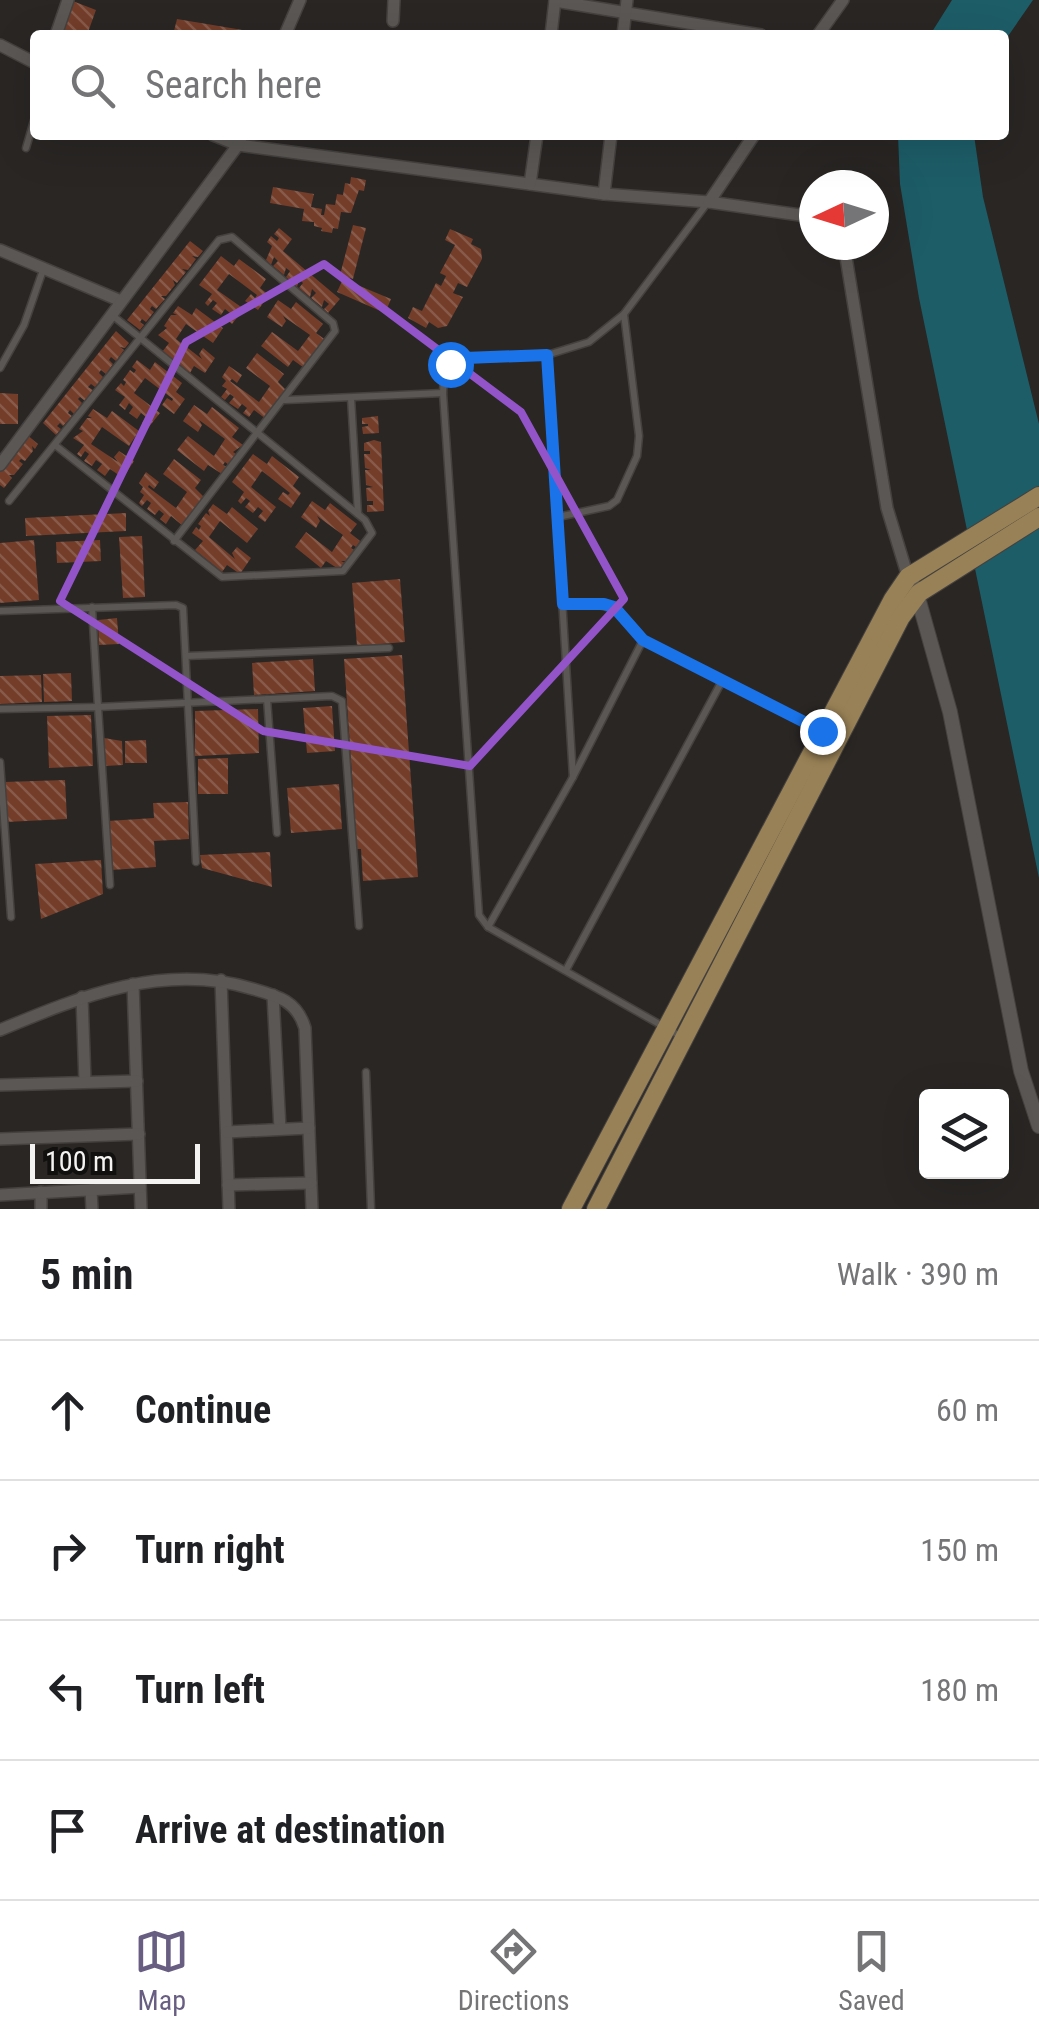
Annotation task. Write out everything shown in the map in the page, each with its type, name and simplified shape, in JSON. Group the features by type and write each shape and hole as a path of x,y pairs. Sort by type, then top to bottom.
{"main road":[{"path":"596,1209 902,617 919,593 953,560 1039,496"},
{"path":"571,1209 893,599 908,577 953,560 1039,516"}],"street":[{"path":"58,30 68,0"},
{"path":"287,30 300,0"},
{"path":"393,22 394,0"},
{"path":"822,30 843,0"},
{"path":"552,30 555,1 626,6 739,30"},
{"path":"0,45 30,60"},
{"path":"0,465 240,140 604,194 709,202 799,215"},
{"path":"530,184 536,140"},
{"path":"604,194 610,140"},
{"path":"709,202 751,140"},
{"path":"0,250 120,301"},
{"path":"846,260 887,508 908,577 919,593 950,712 1020,1071 1039,1126"},
{"path":"0,1030 82,997 133,984 193,978 221,980 290,1002 300,1014 304,1028 312,1209"},
{"path":"221,980 229,1209"},
{"path":"133,984 141,1209"},
{"path":"273,994 280,1130"},
{"path":"82,997 84,1082"},
{"path":"0,1085 137,1081"},
{"path":"226,1132 308,1128"},
{"path":"0,1139 139,1134"},
{"path":"228,1185 311,1183"},
{"path":"0,1195 140,1187"},
{"path":"91,1190 92,1209"},
{"path":"41,1192 41,1209"}],"lane":[{"path":"26,148 30,134"},
{"path":"684,1038 482,922 476,904 443,393 444,375 456,360 547,355 589,342 624,314 709,202"},
{"path":"10,501 219,240 227,236 237,239 335,327 334,335 174,540"},
{"path":"0,368 24,325 44,269"},
{"path":"55,445 222,577 338,572 372,533 358,514 111,314"},
{"path":"558,517 610,506 617,500 637,456 639,436 624,314"},
{"path":"547,355 574,778"},
{"path":"283,400 443,393"},
{"path":"351,398 358,514"},
{"path":"563,604 614,607 643,640 822,731"},
{"path":"0,610 180,606 196,862"},
{"path":"92,607 110,885"},
{"path":"488,927 574,778 643,640"},
{"path":"186,656 390,648"},
{"path":"566,970 722,680"},
{"path":"0,710 332,696 342,700 358,926"},
{"path":"267,699 277,833"},
{"path":"0,762 11,917"},
{"path":"366,1072 371,1209"}],"highlighted area":[{"path":"324,264 521,412 624,599 470,766 263,731 60,601 186,342"}],"water":[{"path":"952,0 1033,0 1009,35 1009,30 933,30"},
{"path":"898,140 975,140 983,197 1039,424 1039,878 919,298 900,184"}],"building":[{"path":"70,0 96,10 89,30 60,30"},
{"path":"177,19 243,30 174,30"},
{"path":"351,177 366,180 364,191 359,190 351,213 341,212 338,229 333,228 332,233 321,231 314,222 302,221 304,209 270,203 273,187 314,194 311,207 322,209 324,215 326,204 335,205 337,194 343,195 345,183 350,184"},
{"path":"353,225 366,228 353,279 340,275"},
{"path":"279,228 292,239 283,251 340,299 328,313 324,309 329,304 324,300 322,307 311,298 316,293 312,289 310,297 299,288 303,283 299,279 297,287 286,277 290,271 286,268 284,275 273,266 278,261 274,257 271,265 266,260 272,246 267,242 271,236 277,241 279,238 274,234"},
{"path":"450,229 473,239 471,244 481,249 482,259 467,287 458,283 453,293 463,297 447,326 438,328 429,322 426,328 408,318 413,307 422,311 436,283 441,286 446,276 440,273 455,245 445,240"},
{"path":"190,241 203,251 198,257 192,256 196,259 188,270 182,269 186,272 177,283 173,280 175,285 166,296 161,296 165,299 156,309 152,306 154,312 146,322 142,319 144,325 140,330 127,320"},
{"path":"221,256 234,266 239,259 266,279 260,288 269,295 258,310 245,301 251,294 255,298 257,295 229,274 217,290 244,309 232,324 226,319 230,313 225,309 221,315 212,309 217,303 213,300 208,306 205,303 212,294 199,285"},
{"path":"343,279 391,299 385,313 337,292"},
{"path":"278,300 291,309 296,302 323,324 316,333 327,341 323,347 320,344 321,350 313,360 308,360 311,363 307,370 293,360 288,367 261,346 272,332 298,351 310,335 283,316 286,321 282,327 267,317"},
{"path":"178,306 192,315 196,308 223,328 213,343 186,324 176,339 202,359 199,354 203,348 215,358 205,373 194,366 190,373 162,352 169,343 158,335 167,328 164,326 171,315 177,315 173,313"},
{"path":"116,331 129,343 120,347 124,350 116,361 111,357 113,364 106,374 101,370 103,377 95,387 88,387 93,390 85,401 78,399 82,403 74,414 70,410 72,416 63,426 57,426 61,429 56,435 43,423"},
{"path":"257,353 284,374 278,382 287,391 266,419 254,410 249,417 243,413 247,408 242,404 238,409 229,403 234,397 230,394 225,400 221,397 227,389 222,386 226,381 222,377 229,366 242,375 237,383 230,381 259,402 270,386 246,368"},
{"path":"137,360 150,370 155,362 182,383 176,392 185,399 174,414 162,405 167,398 173,399 145,378 134,393 160,413 148,428 142,423 146,417 141,413 137,419 129,413 133,407 129,403 125,410 119,405 125,397 115,390 121,383 124,386 123,380 130,370 134,373 132,367"},
{"path":"0,393 18,394 18,424 0,424"},
{"path":"194,405 207,414 212,407 239,428 232,437 243,445 233,452 236,454 229,465 225,462 227,467 222,474 208,465 204,471 177,450 188,436 214,456 225,439 199,420 202,425 198,432 183,421"},
{"path":"93,409 107,418 112,411 139,431 129,446 102,427 91,444 118,462 114,457 119,451 134,461 123,478 110,469 105,476 97,470 102,464 96,460 92,466 84,461 89,454 85,451 81,457 77,454 84,445 73,438 83,431 79,429 87,418 92,418 88,416"},
{"path":"378,416 379,433 363,434 362,427 368,424 362,424 362,418"},
{"path":"26,434 38,444 35,449 32,446 33,451 25,461 19,461 23,464 14,475 9,475 12,478 4,488 0,485 0,468"},
{"path":"381,442 384,511 367,512 367,505 373,505 373,501 367,501 366,488 373,487 366,485 365,470 371,470 365,468 364,454 370,451 364,451 364,443"},
{"path":"253,454 267,464 272,456 299,477 293,486 301,493 291,508 278,499 283,492 290,493 262,471 251,487 276,507 265,522 258,517 263,511 258,507 253,513 245,507 250,501 238,501 244,492 232,482"},
{"path":"174,459 201,480 195,488 204,497 183,526 171,516 166,524 160,519 164,514 159,510 155,515 147,509 151,503 147,500 142,506 139,503 144,495 139,483 146,472 159,482 154,489 148,487 176,508 187,492 163,474"},
{"path":"312,501 325,510 330,503 357,524 350,533 360,541 351,548 354,550 347,561 341,561 345,563 340,570 326,561 321,568 295,547 306,532 332,552 343,535 317,516 320,521 316,528 301,517"},
{"path":"213,504 227,514 232,507 258,529 247,543 220,521 209,537 235,559 232,553 237,547 251,558 240,574 227,565 222,572 195,550 203,541 192,533 196,527 199,530 198,524 206,513 210,516 208,511"},
{"path":"126,513 126,531 26,536 25,518"},
{"path":"142,536 145,597 123,598 119,537"},
{"path":"34,540 39,600 0,603 0,543"},
{"path":"100,540 101,561 57,563 56,542"},
{"path":"400,579 405,642 357,646 352,583"},
{"path":"117,618 119,644 99,645 98,620"},
{"path":"402,655 418,877 363,881 361,849 357,849 344,659"},
{"path":"313,659 315,691 254,695 252,663"},
{"path":"71,673 72,701 44,702 43,674"},
{"path":"41,675 42,702 0,704 0,676"},
{"path":"332,706 335,751 307,753 303,708"},
{"path":"258,709 259,753 195,756 195,711"},
{"path":"91,715 93,766 49,768 47,716"},
{"path":"104,738 122,741 123,765 105,766"},
{"path":"146,740 147,763 125,763 125,741"},
{"path":"228,758 228,794 198,794 198,759"},
{"path":"65,780 67,819 6,822 4,782"},
{"path":"339,784 342,829 291,833 287,788"},
{"path":"188,802 189,839 154,841 156,867 111,870 108,821 154,818 153,803"},
{"path":"270,852 272,887 202,868 200,855"},
{"path":"101,860 103,894 41,919 35,864"}],"route":[{"path":"450,364 464,358 547,355 563,604 614,607 643,640 822,731"}]}
